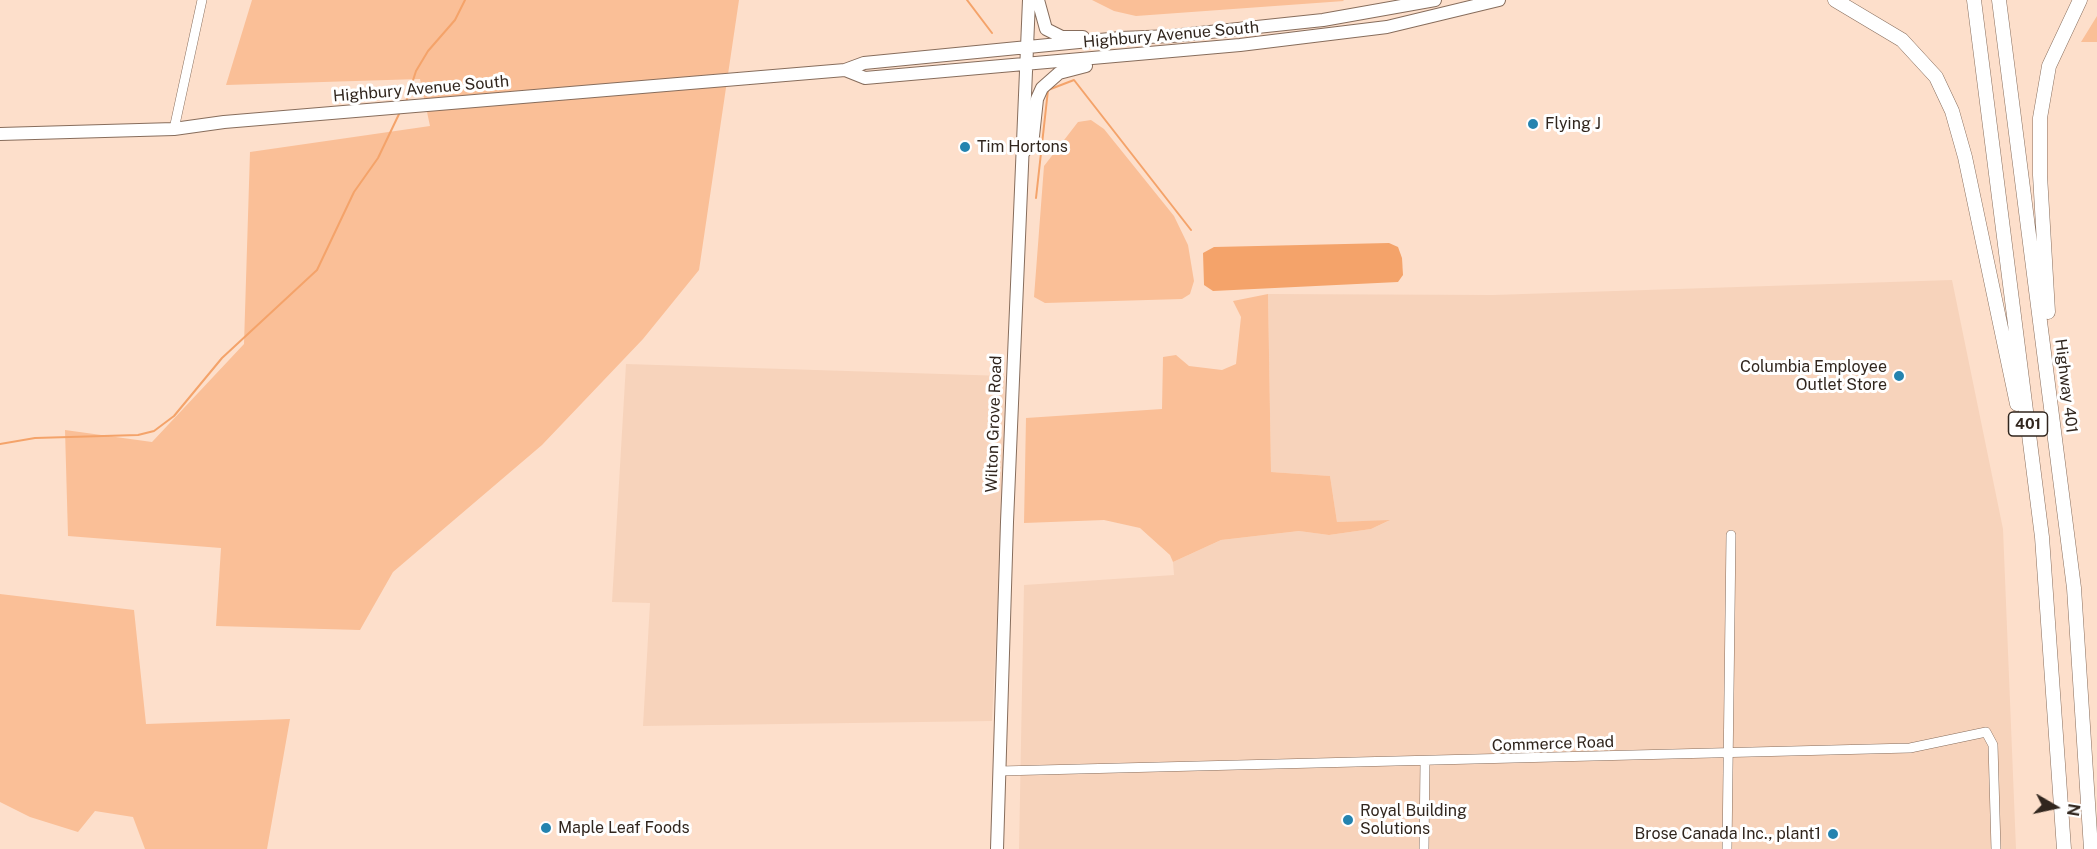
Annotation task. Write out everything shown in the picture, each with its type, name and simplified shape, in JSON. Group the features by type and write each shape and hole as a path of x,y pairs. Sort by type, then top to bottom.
{"highway":[{"path":"1835,0 1902,40 1936,77 1952,111 1965,157 2036,493"},
{"name":"401","path":"1974,0 2036,493 2064,849"},
{"name":"Highway 401","path":"1999,0 2074,588 2091,849"},
{"path":"2044,344 2048,310 2040,175 2040,118 2049,66 2080,0"}],"main road":[{"name":"Wilton Grove Road","path":"997,849 1029,0"},
{"path":"1038,0 1046,29 1053,34 1120,38"},
{"name":"Highbury Avenue South","path":"0,134 174,129 235,121 845,70 864,63 1120,38 1172,36 1323,20 1435,0"},
{"name":"Highbury Avenue South","path":"845,70 865,78 1240,45 1387,27 1499,0"},
{"path":"1022,154 1029,146 1033,136 1037,99 1049,80 1074,69 1121,57"}],"street":[{"path":"174,129 202,0"},
{"path":"1727,849 1731,535"},
{"name":"Commerce Road","path":"1000,771 1910,748 1986,732 1993,745 1996,849"},
{"path":"1424,849 1425,762"}],"shaded area":[{"path":"252,0 739,0 699,270 643,339 542,445 393,572 360,630 216,626 221,548 68,536 65,430 152,442 244,344 250,152 430,126 420,79 226,85"},
{"path":"1092,0 1344,1 1136,16 1114,11"},
{"path":"2097,16 2097,42 2081,42"},
{"path":"1091,120 1104,129 1174,216 1188,245 1194,281 1190,294 1182,299 1045,303 1034,297 1044,166 1078,122"},
{"path":"1389,243 1398,247 1402,258 1403,275 1398,282 1213,291 1204,285 1203,253 1214,247"},
{"path":"1952,280 2003,529 2016,849 1019,849 1024,585 1174,575 1173,562 1221,540 1299,531 1329,535 1371,529 1388,521 1337,522 1330,476 1271,472 1268,294 1493,295"},
{"path":"1268,294 1271,472 1330,476 1337,522 1390,520 1371,529 1329,535 1299,531 1221,540 1173,562 1170,555 1140,528 1104,520 1024,523 1026,418 1162,409 1163,357 1176,355 1189,366 1222,370 1236,364 1241,317 1233,301"},
{"path":"626,364 1005,376 1003,497 992,721 643,726 650,603 612,602"},
{"path":"0,594 134,610 146,724 290,719 267,849 145,849 133,817 95,811 78,832 30,817 0,802"}],"waterway":[{"path":"406,102 416,71 428,51 455,20 465,0"},
{"path":"967,0 992,33"},
{"path":"1036,198 1048,90 1074,80 1191,230"},
{"path":"0,444 35,438 138,435 154,431 174,416 222,358 317,270 354,192 378,158 400,112"}],"place":[{"name":"Flying J","path":"1533,124"},
{"name":"Tim Hortons","path":"965,147"},
{"name":"Columbia Employee Outlet Store","path":"1899,376"},
{"name":"Royal Building Solutions","path":"1348,820"},
{"name":"Maple Leaf Foods","path":"546,828"},
{"name":"Brose Canada Inc., plant1","path":"1833,834"}]}
